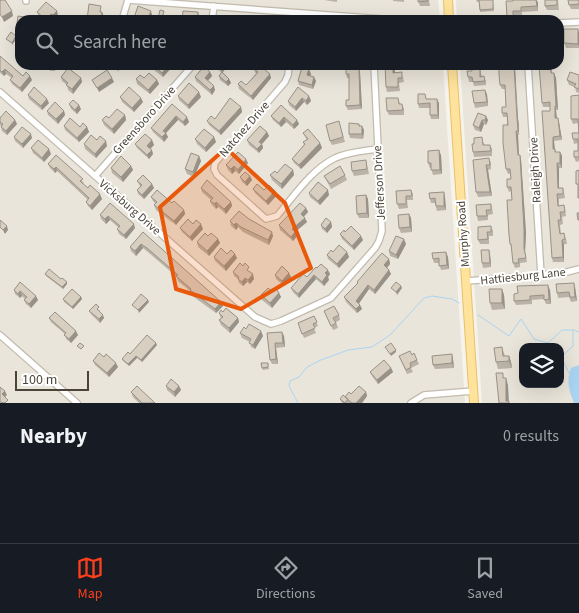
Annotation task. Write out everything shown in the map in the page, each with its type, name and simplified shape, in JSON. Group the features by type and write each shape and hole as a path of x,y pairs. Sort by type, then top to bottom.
{"main road":[{"path":"448,0 449,15"},
{"name":"Murphy Road","path":"452,70 474,403"}],"street":[{"path":"124,15 128,0 336,15"},
{"path":"213,15 214,6"},
{"path":"296,11 296,15"},
{"path":"564,24 579,22"},
{"name":"Greensboro Drive","path":"95,176 189,70"},
{"name":"Natchez Drive","path":"288,70 285,82 215,163 214,169 217,174 266,219 276,216 311,176 324,165 336,158 360,151 377,149"},
{"name":"Jefferson Drive","path":"261,321 271,324 281,322 331,298 379,241 382,231 374,70"},
{"name":"Raleigh Drive","path":"528,70 542,275"},
{"name":"Vicksburg Drive","path":"0,92 261,321"},
{"name":"Hattiesburg Lane","path":"467,282 563,273 579,269"},
{"path":"0,335 77,403"},
{"path":"411,403 424,395 473,392"}],"highlighted area":[{"path":"226,148 285,203 311,268 241,309 176,289 160,207"}],"shaded area":[{"path":"0,0 438,0 440,15 15,15 15,70 443,70 465,403 0,403"},
{"path":"456,0 579,0 579,403 482,403 460,70 564,70 564,15 457,15"}],"water":[{"path":"579,365 579,403 574,403 568,382 571,368"}],"building":[{"path":"1,0 5,0 12,11 2,17 0,14"},
{"path":"479,0 493,0 493,9 480,10"},
{"path":"536,0 537,6 521,7 521,11 513,11 513,15 507,15 506,1"},
{"path":"545,0 557,0 557,5 545,6"},
{"path":"568,0 579,0 579,4 569,5"},
{"path":"46,2 57,11 53,15 40,15 37,12"},
{"path":"89,4 101,6 102,15 88,15"},
{"path":"138,6 151,11 149,15 135,15"},
{"path":"160,10 164,11 163,15 159,15"},
{"path":"183,11 198,12 198,15 183,15"},
{"path":"564,29 578,29 578,44 564,43"},
{"path":"11,32 15,35 12,43 6,39"},
{"path":"0,56 23,76 26,72 30,76 20,88 10,80 13,76 5,69 2,72 0,70"},
{"path":"66,70 71,70 81,78 72,89 66,85 68,83 61,77"},
{"path":"107,70 112,78 97,88 92,80"},
{"path":"201,70 208,70 210,72 205,78 214,86 210,90 195,77"},
{"path":"256,70 265,70 270,74 251,96 238,84 241,81 246,85 258,72"},
{"path":"301,70 309,70 307,75 314,77 312,85 298,81"},
{"path":"346,70 359,70 360,105 346,106 346,100 349,100 349,74 346,74"},
{"path":"385,70 393,70 393,73 402,72 402,78 398,78 398,87 386,87"},
{"path":"480,70 480,77 484,76 485,81 473,82 472,77 468,77 467,71"},
{"path":"499,70 514,70 518,131 516,131 518,155 520,155 526,258 518,259 519,263 513,263 509,235 507,200 512,200 511,187 507,187 507,179 511,179 510,169 506,169 503,143 503,125 508,125 507,113 502,113 502,107 506,107 505,85 500,85"},
{"path":"539,70 551,70 551,73 554,73 555,118 558,118 560,136 553,137 553,149 555,149 555,152 560,152 560,163 557,163 558,188 563,188 563,194 557,194 558,206 564,205 565,212 560,212 561,220 558,220 560,234 564,233 565,239 562,240 563,257 552,258 542,111 550,111 550,102 542,103"},
{"path":"222,72 229,79 226,82 219,76"},
{"path":"570,72 579,75 579,89 574,87 576,84 567,80"},
{"path":"149,73 157,80 148,90 136,79 140,75 144,78"},
{"path":"189,83 199,92 188,105 178,96"},
{"path":"34,87 47,99 41,106 28,95"},
{"path":"129,87 141,98 132,108 120,97"},
{"path":"298,87 309,96 306,101 302,98 295,107 288,101"},
{"path":"485,90 487,102 474,103 472,91"},
{"path":"418,94 425,94 426,99 437,99 438,115 430,115 430,103 418,104"},
{"path":"579,95 579,133 578,119 571,119 571,96"},
{"path":"230,98 241,107 219,131 207,121 211,116 215,119"},
{"path":"386,98 398,98 403,110 387,111"},
{"path":"73,100 79,105 75,110 69,104"},
{"path":"55,102 64,111 56,119 47,111"},
{"path":"172,104 187,117 183,122 176,116 163,131 166,133 162,137 151,128"},
{"path":"281,105 297,120 293,125 284,117 279,123 271,116"},
{"path":"117,109 125,115 112,129 102,120 106,116 109,118"},
{"path":"6,111 15,120 6,131 1,127 3,124 0,122 0,118"},
{"path":"478,113 486,116 479,128 473,125"},
{"path":"70,118 80,127 83,123 87,127 77,138 64,126"},
{"path":"339,121 343,137 330,141 326,125"},
{"path":"349,123 362,126 362,134 349,134"},
{"path":"260,126 267,132 259,142 262,144 257,149 247,140"},
{"path":"22,127 31,134 22,144 14,137"},
{"path":"204,129 214,137 205,148 195,139"},
{"path":"308,129 320,143 299,165 292,159 305,144 303,142 308,139 303,133"},
{"path":"572,133 579,133 579,157 574,157 574,151 578,151 578,139 573,139"},
{"path":"145,134 152,140 147,146 152,150 147,155 135,144"},
{"path":"91,135 97,140 100,136 106,141 95,154 84,144"},
{"path":"482,137 483,145 490,145 491,151 473,152 472,144 474,144 474,138"},
{"path":"38,140 49,149 42,158 31,148"},
{"path":"439,150 440,170 431,170 431,163 428,163 428,151"},
{"path":"238,152 246,159 238,170 234,166 231,169 226,165"},
{"path":"191,153 199,156 193,172 185,169"},
{"path":"56,155 83,179 80,181 88,188 90,185 100,194 90,206 86,202 89,198 56,167 54,169 48,164"},
{"path":"121,156 131,166 121,177 111,168"},
{"path":"489,158 490,165 486,165 490,192 476,192 473,160"},
{"path":"366,160 367,169 352,171 351,162"},
{"path":"285,164 293,170 281,184 270,175 275,171 277,173"},
{"path":"340,166 345,175 330,184 324,176"},
{"path":"579,170 579,198 578,198 576,171"},
{"path":"245,172 250,176 245,182 240,177"},
{"path":"143,175 152,184 142,195 137,190 142,185 137,181"},
{"path":"207,180 231,202 224,209 216,202 215,204 210,201 213,198 201,188"},
{"path":"318,182 328,190 318,201 309,193"},
{"path":"257,184 264,190 269,185 275,191 266,201 253,189"},
{"path":"157,190 172,203 174,201 184,210 174,221 154,205 157,202 151,197"},
{"path":"411,190 412,196 406,196 406,204 397,204 396,191"},
{"path":"444,192 444,206 436,206 435,198 430,199 429,193"},
{"path":"366,195 367,213 357,214 356,196"},
{"path":"110,203 134,224 124,235 117,229 120,226 108,216 105,219 100,215"},
{"path":"300,203 306,208 301,214 305,218 292,229 295,232 291,237 279,225"},
{"path":"491,204 491,210 486,210 487,216 477,216 476,205"},
{"path":"239,211 272,232 268,240 236,223 234,225 230,221"},
{"path":"409,214 410,227 399,228 398,215"},
{"path":"326,218 331,222 325,229 321,225"},
{"path":"188,219 193,224 196,220 201,224 190,237 180,228"},
{"path":"0,220 7,226 3,230 0,227"},
{"path":"351,226 361,236 352,246 340,234"},
{"path":"491,226 491,232 487,232 488,239 478,240 478,227"},
{"path":"143,232 221,302 215,309 190,290 176,276 178,275 147,248 141,244 135,251 130,247"},
{"path":"205,233 208,236 211,233 218,239 207,251 197,242"},
{"path":"396,236 404,239 396,255 389,251"},
{"path":"339,245 347,252 337,264 327,255 331,250 333,252"},
{"path":"221,248 227,254 231,250 235,254 224,266 214,257"},
{"path":"481,250 489,250 490,263 482,263"},
{"path":"446,252 447,265 439,266 439,258 433,259 432,253"},
{"path":"382,253 389,259 384,265 389,270 374,290 368,285 356,301 360,305 356,309 344,297"},
{"path":"240,263 243,266 245,263 249,267 247,270 253,274 248,280 245,278 242,282 233,272"},
{"path":"321,264 328,270 322,282 314,275 298,294 291,288 303,274 307,277"},
{"path":"282,266 289,273 282,281 275,275"},
{"path":"49,269 67,282 62,287 45,274"},
{"path":"20,282 36,296 29,304 24,300 27,297 20,291 18,294 14,290"},
{"path":"396,282 401,286 396,292 391,288"},
{"path":"574,283 575,297 570,297 569,292 557,293 556,284"},
{"path":"548,285 549,299 544,300 544,295 530,296 530,300 514,301 514,294 518,293 517,286"},
{"path":"268,288 273,292 276,289 279,293 270,303 261,295"},
{"path":"72,289 81,297 72,307 63,299"},
{"path":"489,289 502,289 502,303 490,303"},
{"path":"141,294 148,300 138,310 132,305"},
{"path":"96,304 99,307 97,309 103,315 99,319 89,311"},
{"path":"334,306 339,315 333,318 336,323 331,326 324,311"},
{"path":"226,308 238,318 229,328 219,320 223,317 219,313 221,310 223,312"},
{"path":"55,312 76,331 69,339 64,335 66,333 49,318"},
{"path":"314,316 317,322 313,324 315,328 302,334 298,323"},
{"path":"249,324 261,331 253,345 249,343 251,339 240,333"},
{"path":"282,332 283,343 275,343 276,359 270,360 267,333"},
{"path":"147,335 156,343 141,360 136,356 128,364 122,359 128,352 130,354"},
{"path":"80,343 84,346 81,349 77,346"},
{"path":"391,343 396,350 390,354 385,347"},
{"path":"502,347 503,356 509,356 509,361 496,362 494,348"},
{"path":"410,351 412,355 414,353 417,360 410,363 411,367 406,370 399,356"},
{"path":"99,353 104,357 106,354 116,363 107,373 93,361"},
{"path":"452,354 452,363 433,365 432,356"},
{"path":"384,360 391,368 377,380 370,372"},
{"path":"261,363 268,363 268,367 262,368"},
{"path":"496,373 503,373 503,378 506,378 506,401 509,401 509,403 499,403"},
{"path":"171,379 179,386 174,392 166,386"},
{"path":"137,386 155,403 142,403 131,392"},
{"path":"359,386 366,392 356,403 352,403 345,397"},
{"path":"0,387 5,391 2,394 8,400 5,403 0,402"},
{"path":"343,395 348,399 345,403 340,399"}],"waterway":[{"path":"298,403 289,386 290,381 299,377 307,367 348,350 372,347 390,335 424,298 432,296 452,299 459,303"},
{"path":"478,315 509,336 521,319 534,339 548,343 562,330 573,330 573,346 561,357 569,373"},
{"path":"574,330 579,332"}]}
